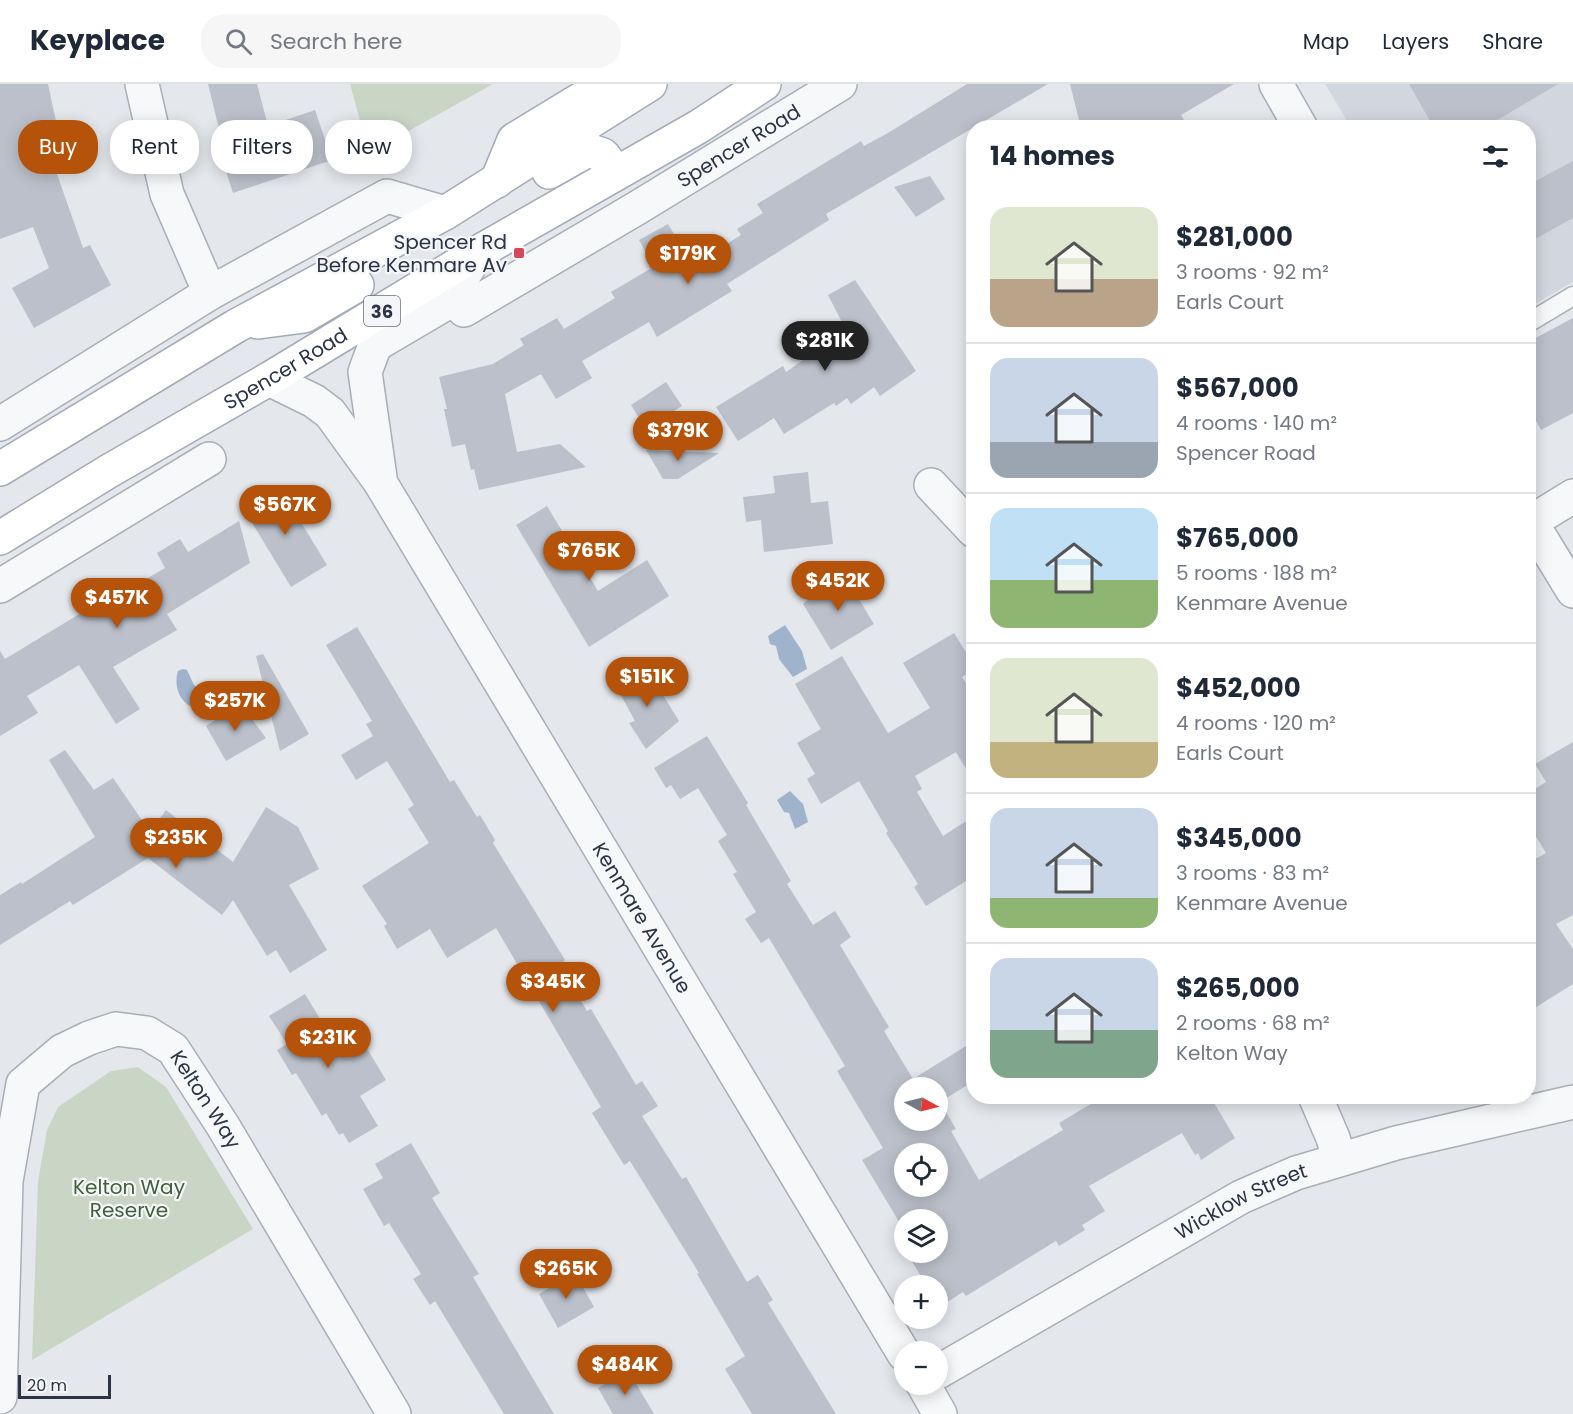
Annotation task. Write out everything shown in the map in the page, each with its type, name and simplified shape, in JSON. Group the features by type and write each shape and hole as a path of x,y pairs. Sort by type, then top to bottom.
{"main road":[{"path":"497,181 514,140 606,84"},
{"path":"0,469 236,326 445,213 650,84"},
{"name":"Spencer Road","path":"0,538 477,253 698,127 764,84"},
{"path":"236,326 304,316 588,150 603,155 616,172"}],"street":[{"path":"142,84 167,194 210,293"},
{"name":"Spencer Road","path":"464,310 840,84"},
{"path":"1276,84 1296,120"},
{"path":"616,172 637,208"},
{"path":"0,424 210,293 387,196 445,213"},
{"name":"Kenmare Avenue","path":"380,482 365,372 375,345 448,302 477,253"},
{"name":"Kenmare Avenue","path":"269,379 314,400 330,413 380,482 896,1341"},
{"path":"0,586 209,459"},
{"path":"95,529 109,471"},
{"path":"931,485 966,522"},
{"path":"1536,516 1573,496"},
{"path":"1536,529 1573,591"},
{"name":"Kelton Way","path":"0,1397 6,1181 23,1084 62,1051 89,1038 116,1029 147,1033 173,1049 223,1125 394,1414"},
{"name":"Wicklow Street","path":"948,1366 1241,1197 1296,1173 1396,1143 1573,1102"},
{"path":"1318,1104 1339,1159"},
{"path":"929,1395 940,1414"}],"lane":[{"path":"1536,318 1573,297"}],"shaded area":[{"path":"1325,84 1573,84 1573,282 1536,303 1536,120 1347,120"}],"green space":[{"path":"350,84 493,84 412,129 412,120 360,120"},
{"name":"Kelton Way Reserve","path":"138,1067 166,1087 253,1229 32,1360 38,1181 47,1130 58,1107 111,1071"}],"water":[{"path":"785,625 802,651 807,669 793,677 779,659 776,646 770,644 768,636"},
{"path":"187,670 194,685 202,692 204,698 196,709 182,699 177,688 178,671"},
{"path":"790,791 803,804 808,822 795,829 789,813 784,812 777,800"}],"building":[{"path":"0,84 48,84 56,120 18,120 18,174 57,174 83,248 90,245 111,285 34,328 12,288 49,268 33,227 0,239"},
{"path":"208,84 257,84 266,120 217,120"},
{"path":"967,84 1048,84 987,120 966,120 966,132 826,214 829,220 727,284 732,291 657,337 649,322 582,361 592,378 556,399 541,374 505,394 517,452 560,444 586,467 479,490 474,469 471,470 465,444 452,447 444,409 447,409 439,377 493,364 524,345 520,339 557,318 564,329 615,298 611,292 650,269 649,266 652,264 639,240 668,224 695,264 741,235 737,229 763,213 757,204 861,141 864,146"},
{"path":"1070,84 1234,84 1181,115 1184,120 1079,120"},
{"path":"1409,84 1558,84 1497,120 1429,120"},
{"path":"315,110 325,139 325,162 313,166 313,120 286,120"},
{"path":"1573,161 1573,218 1536,239 1536,181"},
{"path":"227,174 290,174 233,193"},
{"path":"930,176 945,199 916,217 894,187"},
{"path":"855,280 916,371 880,396 874,387 851,404 847,398 836,406 834,403 784,434 774,418 738,441 716,407 783,366 786,372 846,330 828,295"},
{"path":"1573,318 1573,413 1541,430 1536,421 1536,338"},
{"path":"666,382 682,406 646,429 631,405"},
{"path":"646,450 719,453 678,479 663,479"},
{"path":"808,472 811,503 828,501 833,544 764,552 761,520 746,522 743,497 775,493 773,476"},
{"path":"279,486 327,565 291,587 243,508"},
{"path":"547,506 598,591 647,560 669,596 589,647 516,525"},
{"path":"239,521 250,563 167,614 177,630 113,667 140,709 116,724 79,665 27,696 38,713 0,736 0,651 5,659 91,607 88,602 110,588 115,597 165,568 157,553 180,539 188,552"},
{"path":"841,570 874,624 831,650 803,604"},
{"path":"357,627 450,782 454,780 477,817 480,815 495,840 493,843 565,960 559,965 587,1011 591,1009 636,1085 642,1081 658,1106 642,1116 682,1179 686,1177 747,1282 758,1275 773,1300 768,1303 836,1414 752,1414 725,1369 745,1356 697,1274 699,1273 630,1161 624,1165 592,1113 601,1107 496,928 447,958 430,929 397,949 384,926 387,924 362,886 429,843 408,809 414,805 387,761 356,780 341,755 373,736 366,724 372,721 326,645"},
{"path":"954,633 966,652 966,675 962,677 966,683 966,769 956,752 915,776 922,789 917,792 943,836 966,821 966,881 926,906 914,887 918,884 886,833 888,831 859,781 821,804 807,779 815,774 797,743 821,729 795,684 842,656 888,733 930,708 903,663"},
{"path":"263,654 309,734 280,751 256,656"},
{"path":"647,669 679,721 646,749 629,723 635,721 617,688"},
{"path":"241,704 266,738 226,761 206,726"},
{"path":"707,736 748,803 746,805 791,881 787,884 813,925 835,911 851,937 840,945 889,1027 884,1031 912,1077 894,1077 894,1131 948,1131 948,1116 956,1129 951,1131 979,1180 1063,1130 1059,1123 1091,1104 1215,1104 1235,1138 1201,1160 1198,1153 1195,1155 1182,1133 1089,1186 1105,1211 1082,1225 1085,1230 1059,1246 1056,1241 966,1296 963,1292 948,1301 948,1275 920,1275 913,1263 948,1263 948,1209 894,1209 894,1213 862,1160 883,1148 837,1071 845,1066 769,938 761,943 745,919 756,912 733,874 737,872 718,841 727,835 698,788 680,799 671,785 666,788 654,768"},
{"path":"1573,742 1573,915 1556,924 1573,949 1573,984 1536,1007 1536,859 1546,853 1536,836 1536,788 1546,782 1536,763"},
{"path":"65,750 94,790 113,778 150,832 166,810 233,862 266,807 298,827 319,869 289,885 327,950 290,973 276,950 267,956 233,900 222,915 148,858 73,905 70,901 0,945 0,895 21,882 22,884 95,837 49,760"},
{"path":"305,994 342,1055 363,1042 386,1080 360,1096 378,1126 349,1143 343,1133 339,1135 326,1113 322,1116 296,1073 292,1075 277,1050 287,1044 269,1016"},
{"path":"966,1046 966,1086 948,1097 948,1077 916,1077"},
{"path":"411,1143 440,1193 432,1198 479,1274 473,1277 554,1414 504,1414 435,1301 430,1305 413,1279 421,1274 389,1223 384,1226 363,1189 383,1178 375,1164"},
{"path":"575,1273 594,1307 558,1328 539,1294"},
{"path":"628,1370 654,1414 613,1414 598,1388"}],"place":[{"name":"Spencer Rd Before Kenmare Av","path":"519,253"}]}
